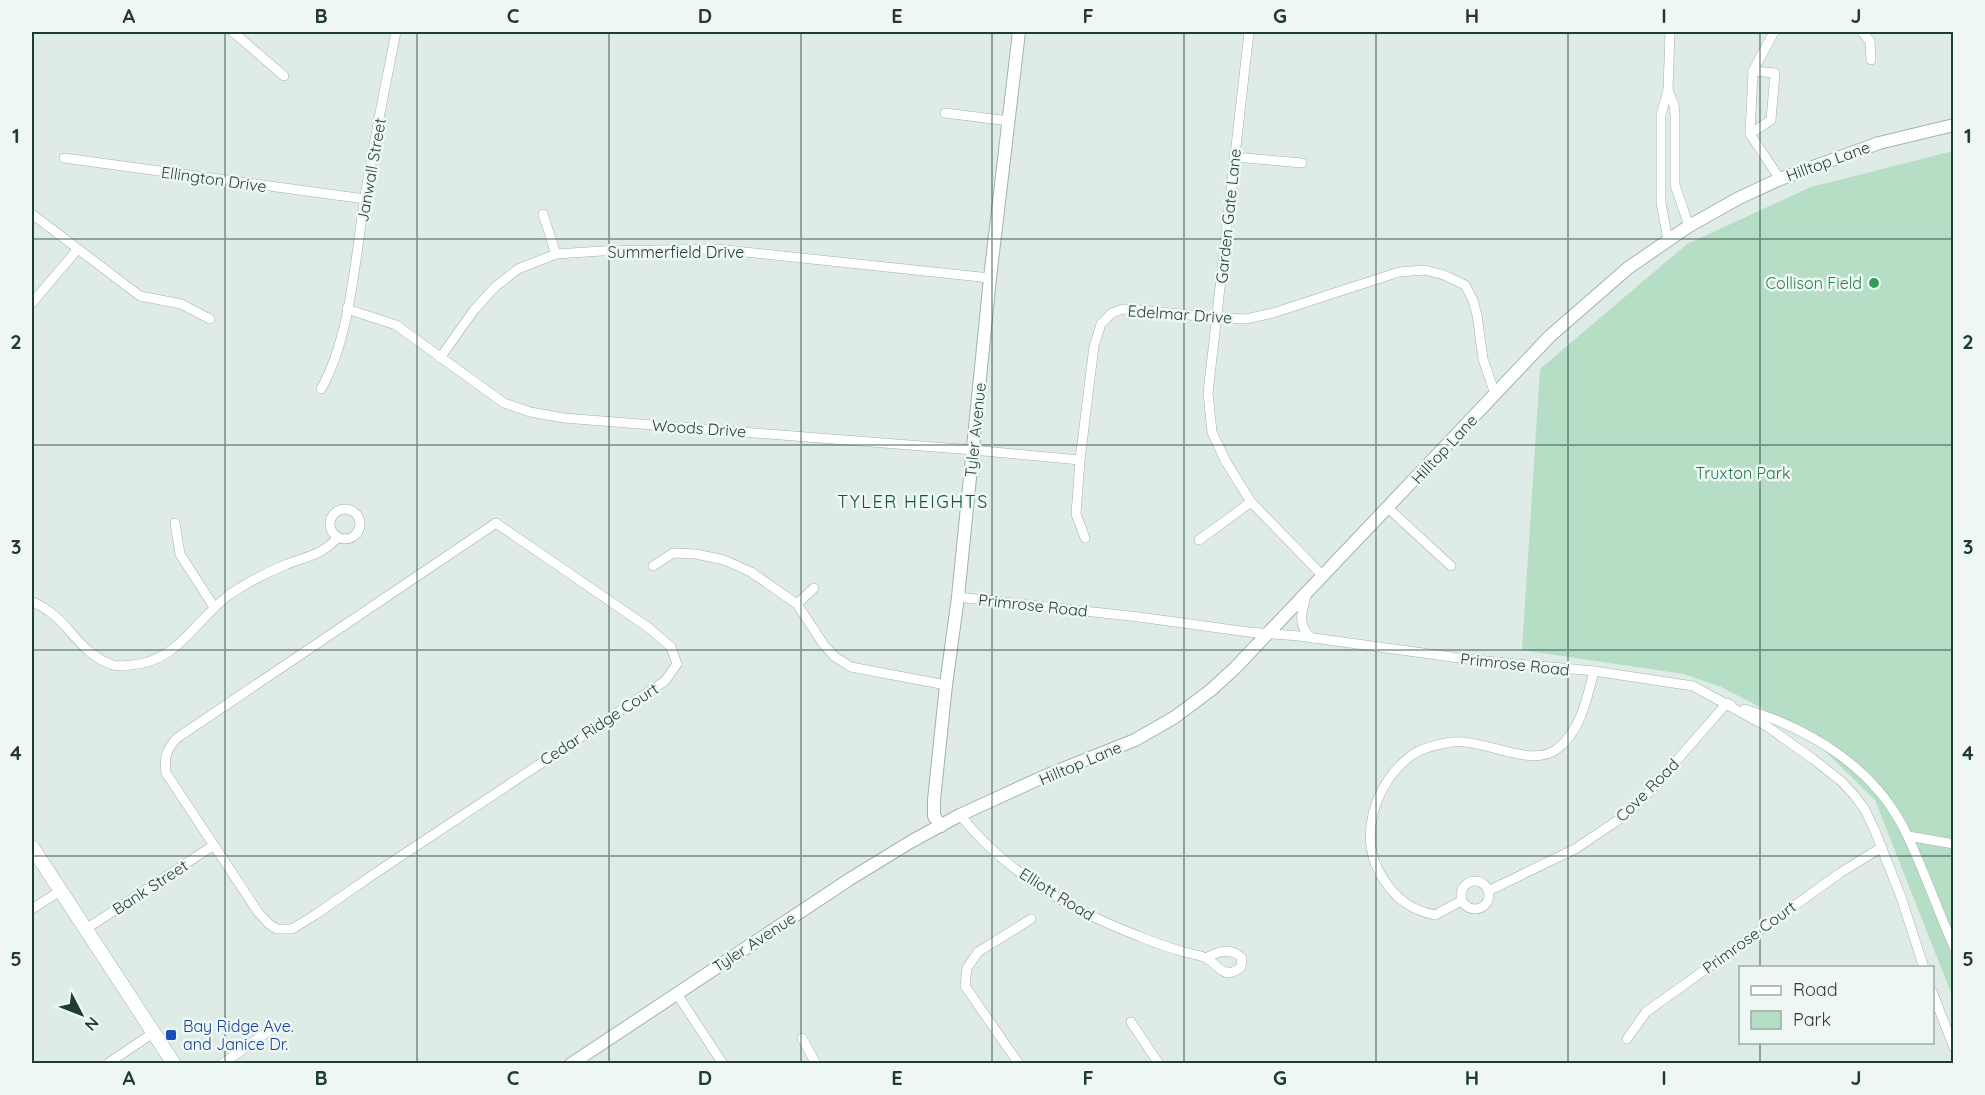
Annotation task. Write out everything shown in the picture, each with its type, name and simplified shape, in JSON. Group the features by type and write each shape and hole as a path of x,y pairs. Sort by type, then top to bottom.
{"main road":[{"path":"32,847 174,1064"}],"street":[{"path":"233,32 284,76"},
{"name":"Janwall Street","path":"321,389 332,370 347,309 396,32"},
{"name":"Tyler Avenue","path":"941,826 934,816 934,800 1019,32"},
{"name":"Garden Gate Lane","path":"1249,32 1208,393 1212,432 1226,462 1251,502 1323,576"},
{"path":"1668,240 1661,203 1661,115 1668,90 1670,32"},
{"path":"1774,32 1753,71 1750,134 1780,178"},
{"path":"1862,32 1870,41 1871,60"},
{"path":"1750,134 1771,120 1775,73 1753,71"},
{"path":"1668,90 1675,114 1674,185 1689,226"},
{"path":"945,113 1010,121"},
{"name":"Hilltop Lane","path":"960,815 1045,776 1135,740 1175,717 1211,690 1268,634 1550,336 1628,268 1668,240 1739,198 1780,178 1879,142 1953,125"},
{"path":"1234,157 1302,163"},
{"name":"Ellington Drive","path":"64,158 365,199"},
{"path":"32,214 140,296 181,304 210,319"},
{"path":"543,214 556,254"},
{"name":"Summerfield Drive","path":"440,357 474,310 495,287 518,269 556,254 717,249 990,278"},
{"path":"32,303 77,250"},
{"name":"Edelmar Drive","path":"1085,538 1076,514 1094,346 1101,324 1112,313 1123,309 1246,319 1273,313 1399,272 1425,270 1444,275 1465,285 1473,300 1483,359 1495,394"},
{"name":"Woods Drive","path":"347,309 396,325 504,403 530,412 564,418 1080,460"},
{"path":"1199,540 1251,502"},
{"path":"1388,508 1451,566"},
{"path":"175,523 180,554 214,607"},
{"name":"Cedar Ridge Court","path":"496,523 649,628 671,647 677,664 665,681 292,929 278,929 269,924 258,912 214,845 166,773 164,760 166,749 177,738 496,523"},
{"path":"32,602 43,606 63,621 84,648 97,657 115,666 147,664 167,655 214,607 246,584 285,565 321,552 331,546 337,538"},
{"path":"653,567 673,553 696,554 724,560 751,572 797,604 824,645 835,657 851,667 946,685"},
{"path":"797,604 814,588"},
{"path":"1308,592 1300,616 1306,633 1314,639"},
{"name":"Primrose Road","path":"958,597 1139,617 1474,660 1594,671 1693,686 1768,727 1841,781 1865,810 1882,847 1923,966"},
{"path":"1461,901 1435,915 1425,913 1411,908 1392,892 1382,878 1373,862 1370,845 1373,811 1384,787 1392,775 1422,749 1449,742 1468,741 1518,754 1538,756 1557,749 1572,733 1584,709 1594,671"},
{"path":"1727,704 1773,717 1811,736 1844,758 1868,778 1908,836 1953,947"},
{"name":"Cove Road","path":"1488,891 1575,849 1627,813 1649,792 1727,704"},
{"name":"Tyler Avenue","path":"571,1064 850,879 960,815"},
{"name":"Elliott Road","path":"960,815 992,851 1076,910 1142,938 1206,958"},
{"path":"1908,836 1953,844"},
{"name":"Bank Street","path":"86,930 214,845"},
{"name":"Primrose Court","path":"1627,1039 1646,1012 1840,873 1882,847"},
{"path":"1471,881 1480,882 1488,891 1488,901 1482,908 1468,908 1461,901 1461,891 1471,881"},
{"path":"32,909 60,891"},
{"path":"1019,1064 965,986 967,968 978,952 1031,918"},
{"path":"677,994 723,1064"},
{"path":"1934,996 1953,1048"},
{"path":"1131,1022 1159,1064"},
{"path":"222,1064 273,1028"},
{"path":"107,1064 153,1033"},
{"path":"802,1038 816,1064"}],"green space":[{"name":"Truxton Park","path":"1953,151 1953,998 1875,800 1824,750 1762,708 1721,687 1684,674 1522,650 1540,369 1687,244 1811,187"}],"place":[{"name":"Collison Field","path":"1874,283"},
{"name":"Bay Ridge Ave. and Janice Dr.","path":"171,1035"}],"district":[{"name":"TYLER HEIGHTS","path":"913,501"}]}
